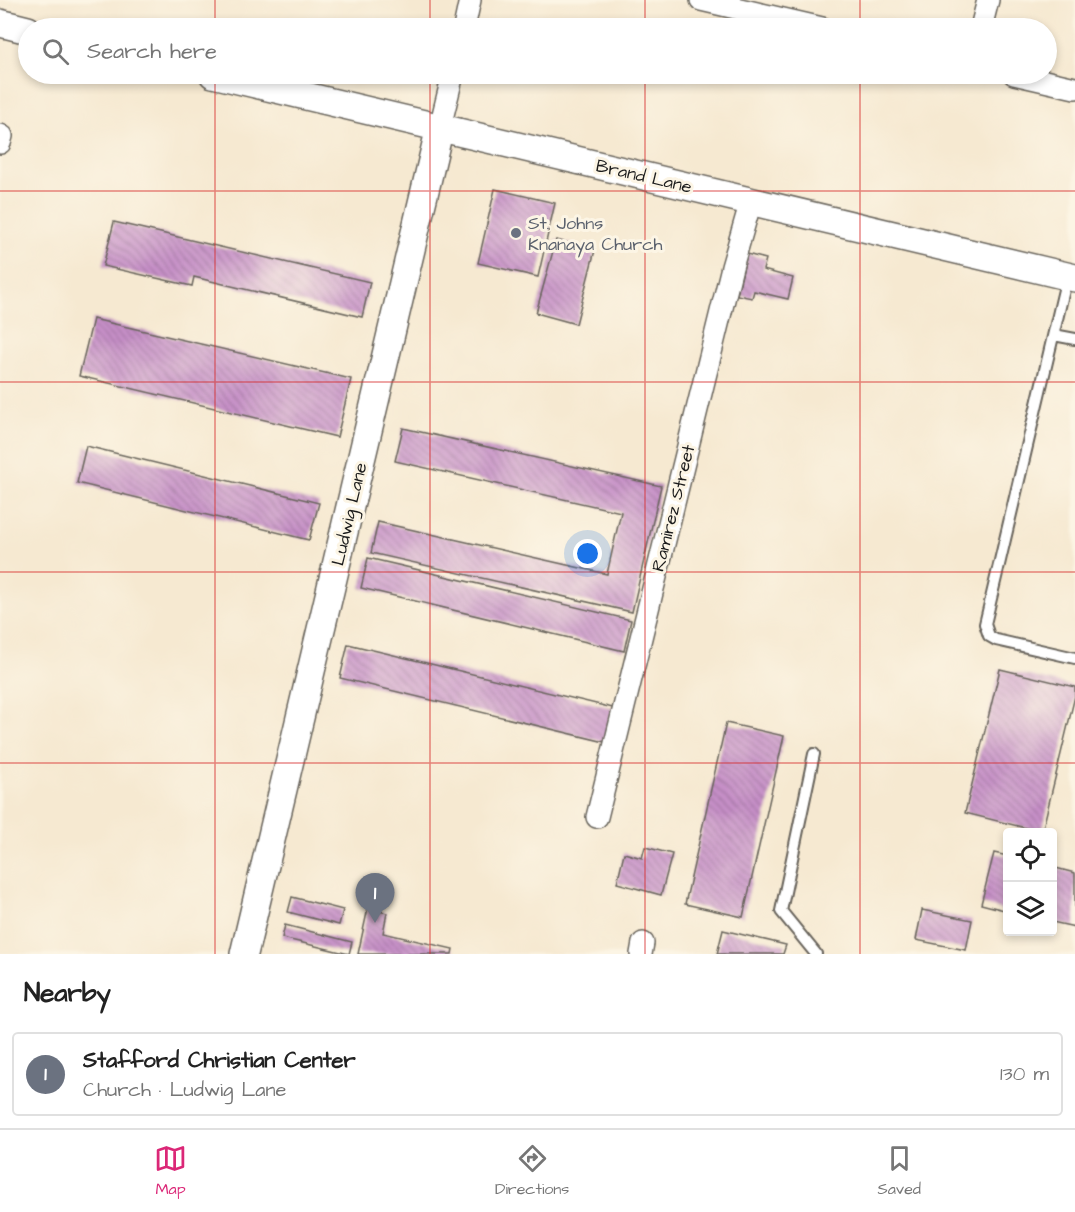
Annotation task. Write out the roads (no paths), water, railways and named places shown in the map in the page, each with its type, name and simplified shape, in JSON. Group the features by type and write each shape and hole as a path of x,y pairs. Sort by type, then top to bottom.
{"street":[{"path":"466,18 470,0"},
{"path":"701,0 779,18"},
{"path":"984,18 988,0"},
{"path":"0,23 18,28"},
{"name":"Brand Lane","path":"256,84 1071,277"},
{"name":"Ludwig Lane","path":"244,954 451,84"},
{"path":"1057,84 1075,88"},
{"path":"0,135 2,136 0,143"},
{"name":"Ramirez Street","path":"597,817 732,267 751,201"}],"lane":[{"path":"1071,277 1054,335 985,624 989,636 996,640 1075,658"},
{"path":"1054,335 1075,339"},
{"path":"814,754 781,910 816,954"}],"place":[{"name":"St. Johns Knanaya Church","path":"516,233"},
{"name":"Stafford Christian Center","path":"375,923"}]}
